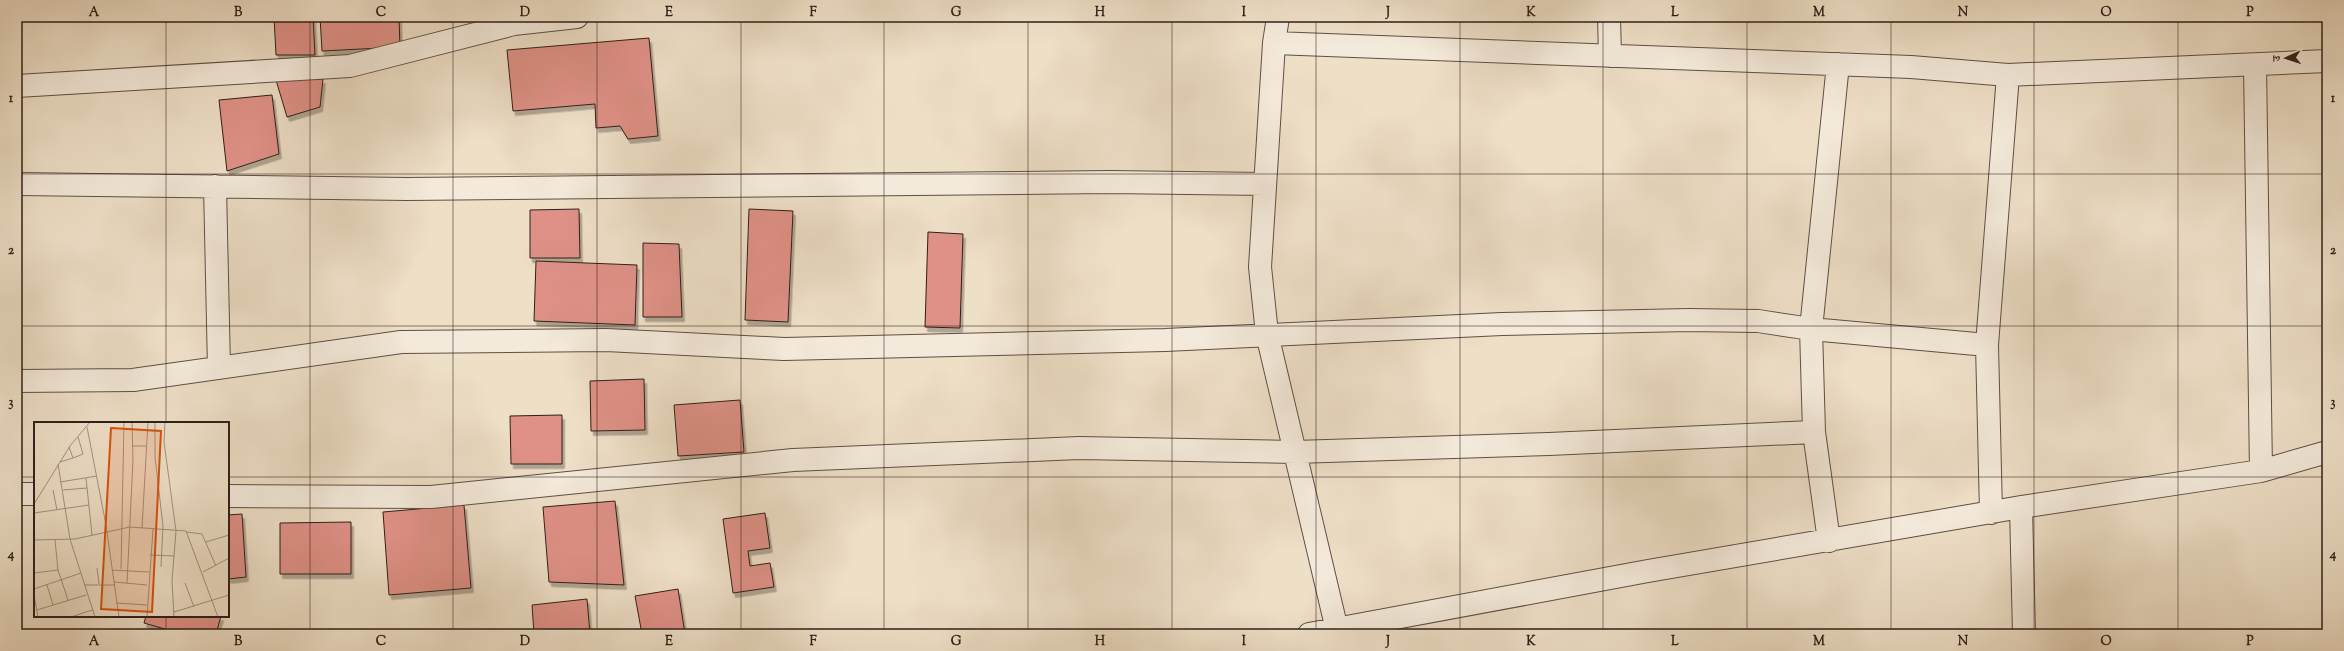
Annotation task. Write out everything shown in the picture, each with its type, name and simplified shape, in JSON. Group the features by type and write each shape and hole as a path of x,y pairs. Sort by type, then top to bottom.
{"street":[{"path":"17,86 350,66 514,24 577,17"},
{"path":"1278,17 1274,43 1260,267 1267,334 1337,631"},
{"path":"1609,17 1610,56"},
{"path":"1274,43 1838,64 2008,75 2327,61"},
{"path":"1829,541 1814,432 1811,329 1838,64"},
{"path":"2255,65 2260,471"},
{"path":"1991,513 1987,345 2008,75"},
{"path":"17,184 407,189 1095,182 1266,184"},
{"path":"215,186 219,368"},
{"path":"17,381 132,380 401,342 606,340 784,349 1165,340 1502,324 1689,320 1758,322 1811,329 1987,345"},
{"path":"229,496 431,497 793,460 1063,448 1295,452 1549,444 1814,432"},
{"path":"1309,634 1337,631 2021,507 2260,471 2327,452"},
{"path":"17,494 34,494"},
{"path":"2021,507 2024,634"}],"building":[{"path":"274,17 313,17 315,55 276,55"},
{"path":"320,17 399,17 400,47 322,51"},
{"path":"649,38 658,136 628,139 620,126 596,128 595,104 513,111 507,50"},
{"path":"323,79 320,107 287,117 276,80"},
{"path":"272,95 279,154 227,171 219,100"},
{"path":"579,209 580,258 530,258 530,210"},
{"path":"749,209 793,211 788,322 745,320"},
{"path":"928,232 963,234 960,328 925,327"},
{"path":"643,243 679,244 682,317 643,317"},
{"path":"536,261 637,265 635,325 534,321"},
{"path":"644,379 645,430 591,431 590,381"},
{"path":"740,400 744,452 678,456 674,405"},
{"path":"562,415 562,464 511,464 510,416"},
{"path":"615,501 624,585 549,582 543,507"},
{"path":"464,505 471,588 389,595 383,512"},
{"path":"765,513 770,548 748,551 750,566 770,563 774,587 733,593 723,519"},
{"path":"242,514 246,577 229,579 229,515"},
{"path":"351,522 351,574 280,574 280,523"},
{"path":"678,589 685,634 642,634 635,596"},
{"path":"587,599 590,634 534,634 532,605"},
{"path":"146,617 221,617 216,634 182,634 144,623"}]}
